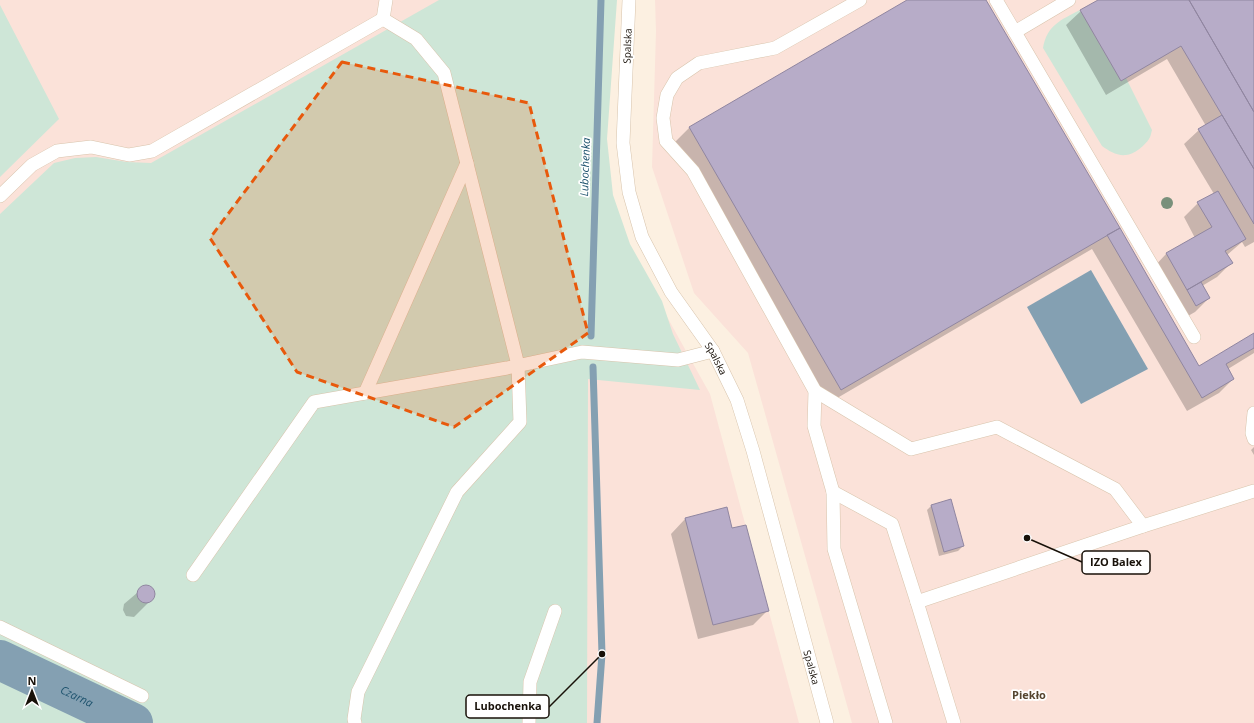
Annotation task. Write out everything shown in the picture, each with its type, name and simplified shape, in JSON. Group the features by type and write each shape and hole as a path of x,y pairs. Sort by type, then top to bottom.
{"lane":[{"path":"383,19 386,0"},
{"name":"Spalska","path":"628,0 624,143 629,192 642,237 671,292 713,352 737,400 753,451 827,723"},
{"path":"860,0 774,48 699,63 677,78 667,95 663,118 666,141 693,171 815,391 911,449 997,427 1116,489 1143,526"},
{"path":"996,0 1194,337"},
{"path":"1015,32 1069,0"},
{"path":"355,723 354,719 358,692 457,492 520,422 518,365 444,73 416,39 383,19"},
{"path":"0,196 32,165 57,151 91,147 129,155 152,151 383,19"},
{"path":"365,392 467,163"},
{"path":"193,575 314,402 507,368 582,352 678,360 713,352"},
{"path":"815,391 814,426 833,492 834,549 886,723"},
{"path":"1254,413 1252,433 1254,439"},
{"path":"917,602 1143,526 1254,491"},
{"path":"833,492 892,524 954,723"},
{"path":"530,723 530,682 556,611"},
{"path":"0,627 142,696"}],"highlighted area":[{"path":"342,62 529,103 588,333 454,427 297,372 210,238"}],"shaded area":[{"path":"0,0 615,0 605,140 610,198 627,245 710,394 799,723 0,723"},
{"path":"655,0 1254,0 1254,723 852,723 748,353 694,293 652,167 656,31"}],"green space":[{"path":"439,0 617,0 607,139 613,195 630,244 662,301 673,334 700,390 588,379 587,723 0,723 0,214 54,163 75,158 96,157 127,162 151,163"},
{"path":"0,5 59,119 0,177"},
{"path":"1080,10 1121,81 1126,78 1152,130 1150,138 1145,144 1136,152 1129,155 1116,154 1102,146 1043,48 1045,40 1051,29 1061,20"}],"water":[{"path":"1091,270 1148,369 1081,404 1027,307"}],"building":[{"path":"907,0 986,0 1120,228 841,390 689,127"},
{"path":"1098,0 1189,0 1254,112 1254,169 1181,46 1121,81 1080,10"},
{"path":"1189,0 1254,0 1254,112"},
{"path":"1222,115 1254,169 1254,224 1198,129"},
{"path":"1218,191 1246,239 1225,251 1233,263 1187,290 1166,253 1212,227 1197,202"},
{"path":"1120,228 1199,366 1254,333 1254,348 1226,364 1234,379 1202,398 1107,235"},
{"path":"1201,282 1210,298 1196,306 1187,290"},
{"path":"951,499 964,546 944,552 931,505"},
{"path":"727,507 732,528 746,525 769,611 713,625 685,518"},
{"path":"146,585 152,588 155,594 152,600 146,603 140,600 137,594 140,588"}],"waterway":[{"name":"Lubochenka","path":"591,336 601,0"},
{"name":"Lubochenka","path":"593,367 602,654 597,723"},
{"name":"Czarna","path":"0,660 133,723"}],"place":[{"name":"IZO Balex","path":"1027,538"},
{"name":"Lubochenka","path":"602,654"}],"district":[{"name":"Piekło","path":"1029,695"}]}
